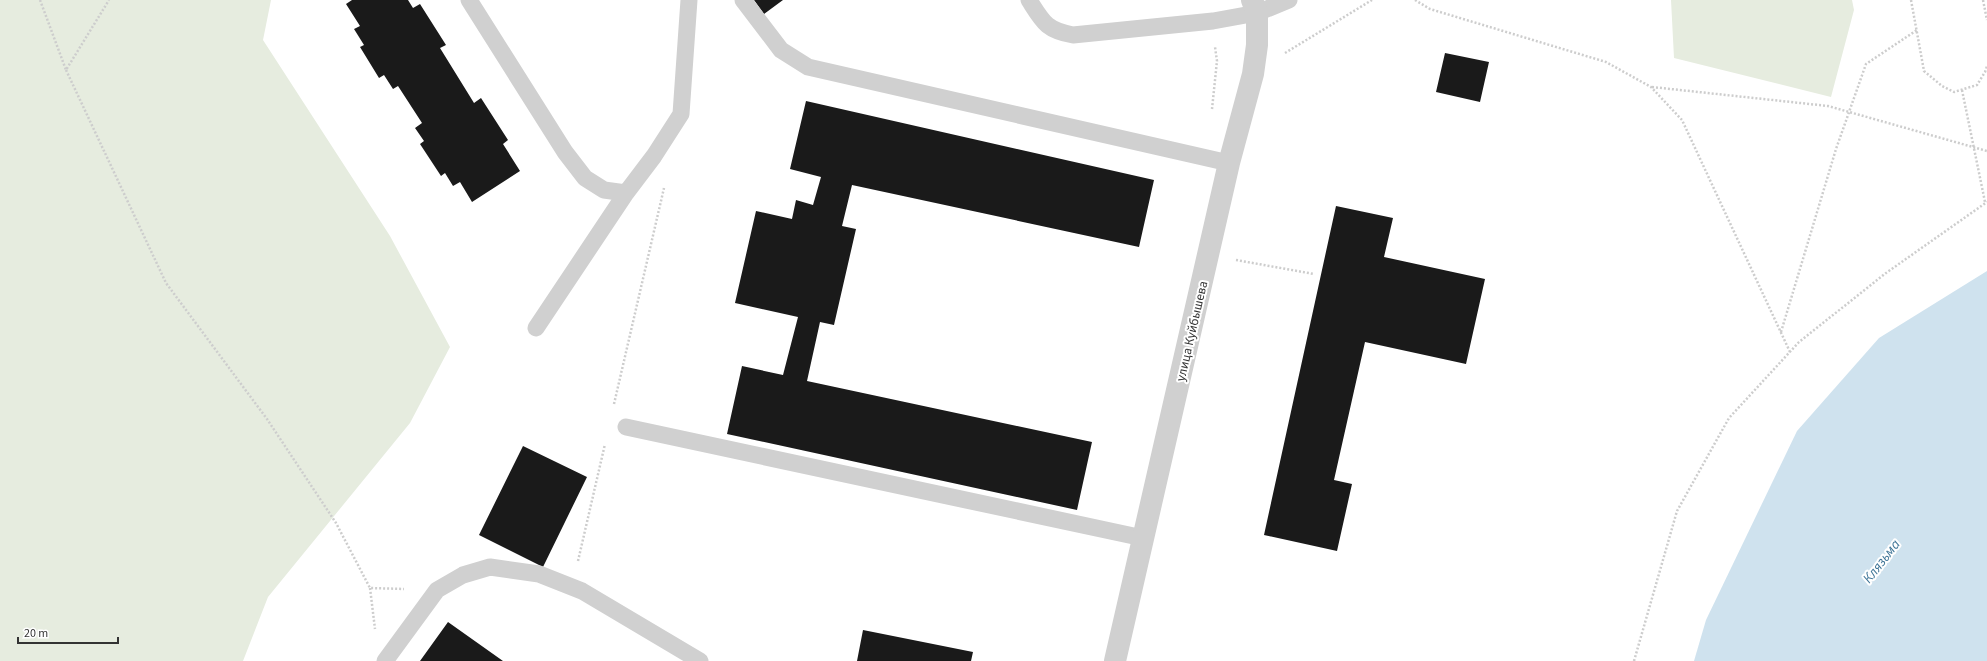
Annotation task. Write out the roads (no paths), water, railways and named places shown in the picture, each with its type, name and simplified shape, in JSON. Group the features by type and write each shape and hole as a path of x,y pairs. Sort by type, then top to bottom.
{"street":[{"name":"улица Куйбышева","path":"1115,661 1229,163 1253,74 1257,45 1254,6"}],"lane":[{"path":"469,0 565,152 584,178 604,190 626,193"},
{"path":"536,328 626,193 654,156 681,114 689,0"},
{"path":"743,0 781,50 808,67 1229,163"},
{"path":"1029,0 1044,22 1056,32 1073,35 1212,21 1254,6 1289,0"},
{"path":"626,427 1143,538"},
{"path":"385,661 437,590 463,575 490,567 539,574 582,591 700,661"}],"water":[{"name":"Клязьма","path":"1987,271 1987,661 1694,661 1706,620 1797,431 1879,338"}]}
